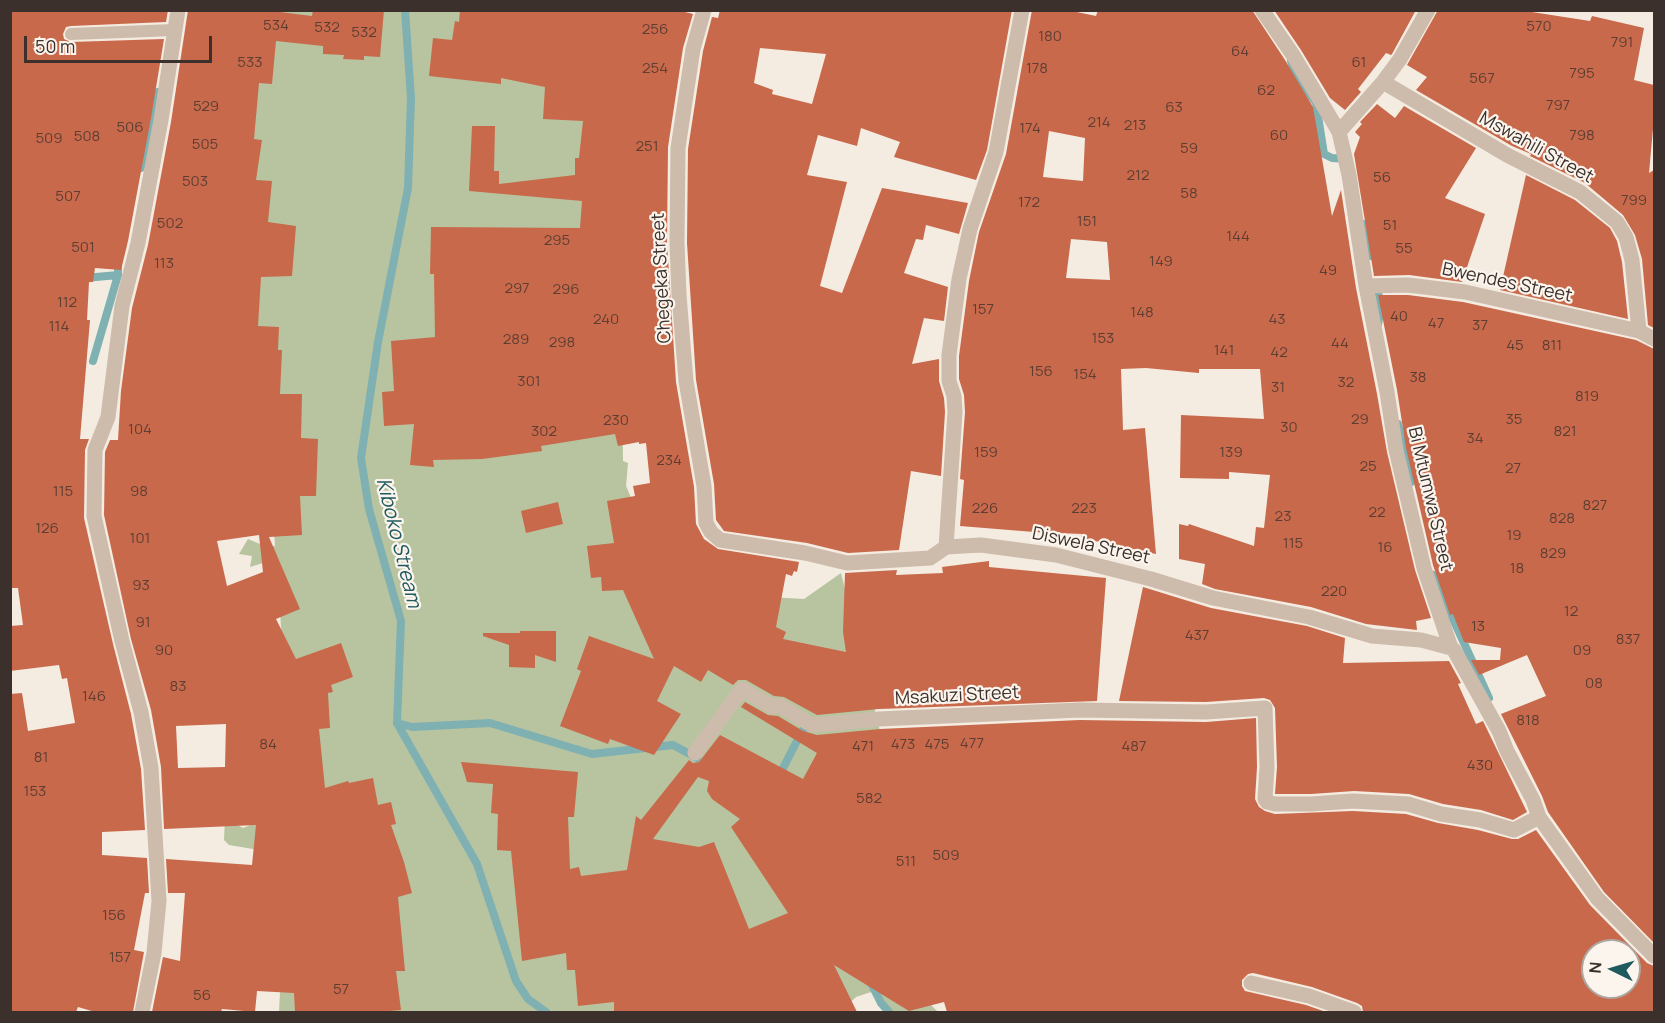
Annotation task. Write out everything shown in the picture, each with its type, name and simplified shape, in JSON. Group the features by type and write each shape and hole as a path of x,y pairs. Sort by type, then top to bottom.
{"street":[{"path":"142,1012 154,953 159,901 151,768 141,712 122,641 94,516 95,450 108,417 122,306 138,243 178,10"},
{"name":"Chegeka Street","path":"704,10 693,49 678,148 678,274 687,381 704,486 706,523 711,532 720,540"},
{"path":"946,547 956,412 949,381 952,327 970,229 996,152 1022,10"},
{"name":"Bi Mtumwa Street","path":"1262,10 1339,132 1349,175 1366,286 1396,450 1424,568 1451,648 1499,731 1539,817 1597,898 1654,956"},
{"path":"1339,132 1400,59 1428,10"},
{"name":"Mswahili Street","path":"1383,82 1507,155 1580,192 1617,222 1626,237 1632,260 1639,331"},
{"name":"Bwendes Street","path":"1366,286 1408,285 1465,292 1639,331"},
{"path":"1639,331 1654,339"},
{"name":"Diswela Street","path":"720,540 805,553 847,563 930,558 946,547 981,545 1056,555 1119,570 1213,598 1309,617 1372,636 1421,640 1451,648"},
{"name":"Msakuzi Street","path":"695,753 742,689 773,707 779,705 808,723 816,725 879,719 1080,710 1206,712 1265,708 1267,767 1265,800 1267,802 1311,804 1353,801 1408,804 1441,814 1480,820 1514,830 1539,817"},
{"path":"1251,983 1301,994 1354,1012"}],"lane":[{"path":"71,34 174,30"}],"green space":[{"path":"269,11 635,11 622,390 623,461 628,463 626,486 655,553 714,594 804,599 841,573 897,800 891,965 938,1012 886,1012 871,992 856,997 840,1012 279,1012 282,952 252,908 291,761 276,559 250,567 252,556 239,554 248,539 272,549 275,546 271,486 212,258"},
{"path":"247,810 278,843 253,849 229,845 224,840 225,818 243,828 253,824"}],"building":[{"path":"10,10 168,10 166,22 71,26 66,27 63,34 64,39 71,42 164,39 121,270 95,268 93,282 89,282 87,320 90,320 80,439 89,439 85,450 84,518 131,714 141,769 145,830 102,832 102,855 147,858 149,893 145,893 134,950 144,952 133,1012 95,1012 78,1007 76,1012 10,1012 10,694 22,693 28,731 75,723 67,678 62,679 59,665 10,671 10,626 23,625 18,588 10,588"},
{"path":"188,10 264,10 312,16 313,10 384,10 380,57 364,56 364,60 343,59 344,55 323,54 323,46 276,41 272,84 259,83 254,139 262,140 256,180 272,181 268,222 296,226 292,276 261,277 258,326 279,327 278,350 282,350 280,394 302,394 301,438 318,439 316,496 300,496 302,535 269,537 300,609 276,619 296,659 341,643 353,677 331,685 333,692 328,693 330,728 319,729 325,788 348,781 349,783 373,778 378,805 391,802 396,824 391,825 412,893 398,897 405,971 396,971 401,1010 295,1012 294,993 257,991 255,1012 222,1009 221,1012 152,1012 163,957 180,961 185,893 168,893 166,859 252,865 256,825 164,829 161,767 151,710 131,639 104,515 105,452 110,440 118,440 121,391 132,308 148,245 171,122","holes":["259,535 263,572 227,586 217,541","226,724 225,767 178,768 176,726"]},
{"path":"460,10 677,10 693,14 683,48 668,147 667,243 676,382 694,487 696,524 704,539 718,549 799,562 797,572 794,571 792,576 786,574 776,627 786,632 783,639 846,652 843,632 845,573 897,570 896,575 943,573 942,567 989,561 989,567 1106,578 1097,701 879,709 817,715 784,697 774,696 746,680 738,680 733,685 708,670 701,682 674,666 657,701 681,714 654,755 610,739 608,744 560,726 581,671 577,669 589,636 654,659 623,590 602,591 601,577 591,578 587,546 614,543 607,501 635,496 633,486 650,483 646,443 618,446 615,434 541,446 542,451 482,459 433,460 434,467 410,465 414,424 384,426 382,392 394,391 391,341 435,337 434,274 430,274 431,227 580,228 582,201 469,191 472,126 495,126 494,171 499,171 499,184 575,175 575,158 579,158 583,121 543,119 545,87 501,78 501,84 429,76 433,38 452,40 455,21 459,22"},
{"path":"720,10 1012,10 987,150 976,180 894,157 900,142 861,128 857,146 818,135 807,175 847,182 820,286 842,293 882,188 968,203 959,234 926,225 923,240 916,239 904,273 948,287 944,321 924,318 912,364 939,359 939,381 945,412 941,476 911,471 899,550 848,553 807,543 724,531 716,520 714,484 696,380 687,243 688,149 703,51 712,17 718,18","holes":["760,48 826,54 812,104 772,94 773,90 754,83"]},
{"path":"1032,10 1067,10 1096,16 1098,10 1252,10 1313,107 1332,216 1341,190 1356,288 1387,452 1415,570 1431,618 1416,621 1417,630 1366,624 1311,607 1215,589 1202,584 1205,564 1179,559 1179,524 1188,526 1189,524 1254,546 1256,527 1264,528 1270,475 1229,472 1229,479 1180,478 1181,415 1264,419 1260,369 1199,369 1199,373 1146,368 1121,369 1123,430 1145,428 1156,554 1081,538 1082,534 960,526 964,480 960,479 965,412 964,395 959,379 959,356 969,281 979,232 1006,154","holes":["1049,131 1085,138 1083,181 1043,177","1071,239 1107,242 1110,280 1066,278"]},
{"path":"1274,10 1416,10 1392,54 1386,53 1358,89 1361,92 1345,110 1330,98"},
{"path":"1438,10 1519,10 1590,21 1592,16 1644,28 1634,80 1654,85 1654,118 1649,173 1654,170 1654,328 1648,325 1642,259 1635,235 1623,215 1585,183 1530,156 1531,154 1512,146 1416,90 1427,77 1407,65"},
{"path":"1377,104 1395,118 1404,106 1476,148 1445,198 1485,214 1462,282 1409,275 1374,276 1354,154 1360,137 1355,132 1362,124 1360,122"},
{"path":"1526,175 1575,200 1610,228 1617,241 1622,262 1628,319 1500,290"},
{"path":"1378,295 1408,295 1463,302 1636,340 1654,349 1654,943 1604,892 1548,812 1501,714 1546,696 1527,655 1479,675 1471,660 1500,660 1501,648 1464,642 1453,614 1450,615 1433,565 1406,448"},
{"path":"558,502 563,524 526,533 521,511"},
{"path":"1143,587 1211,608 1307,626 1345,638 1343,663 1449,661 1461,683 1458,684 1476,724 1483,721 1527,812 1513,820 1481,810 1443,804 1409,794 1354,791 1275,794 1277,767 1275,708 1270,700 1264,698 1206,702 1119,701"},
{"path":"520,631 556,631 556,662 535,655 535,668 509,667 509,645 483,636 483,633 520,633"},
{"path":"745,702 768,715 778,716 803,731 817,735 880,729 1080,720 1206,722 1256,718 1255,799 1259,807 1265,811 1275,814 1353,811 1406,814 1512,839 1518,839 1536,830 1590,905 1623,939 1581,939 1581,999 1641,999 1641,957 1654,966 1654,1012 1363,1012 1362,1006 1357,1003 1312,987 1253,973 1248,974 1242,980 1245,991 1326,1012 947,1012 944,1002 909,1011 834,965 857,1012 614,1012 614,1002 578,1006 575,970 567,970 566,953 522,961 511,851 497,850 498,814 491,813 493,784 467,782 461,762 578,772 574,817 568,817 570,869 579,867 581,876 627,870 636,816 641,820 689,760 693,763 699,762 720,735 803,779 817,753 741,707","holes":["698,777 709,781 707,791 712,799 740,819 731,827 788,913 749,929 714,842 699,847 653,839"]}],"waterway":[{"name":"Kiboko Stream","path":"405,10 411,98 408,188 378,342 361,458 369,509 401,621 397,723 477,864 516,981 528,999 546,1012"},
{"path":"1291,61 1295,74 1316,103 1324,154 1332,158 1348,159"},
{"path":"141,168 158,92"},
{"path":"1363,224 1371,256"},
{"path":"93,361 118,275 118,261"},
{"path":"85,278 118,275"},
{"path":"1378,289 1380,313 1378,324"},
{"path":"1398,424 1411,482"},
{"path":"1433,575 1489,698"},
{"path":"397,723 412,727 490,723 592,754 673,745 697,758"},
{"path":"779,776 801,733 808,723 811,723"},
{"path":"870,981 881,1003 889,1012"}]}
